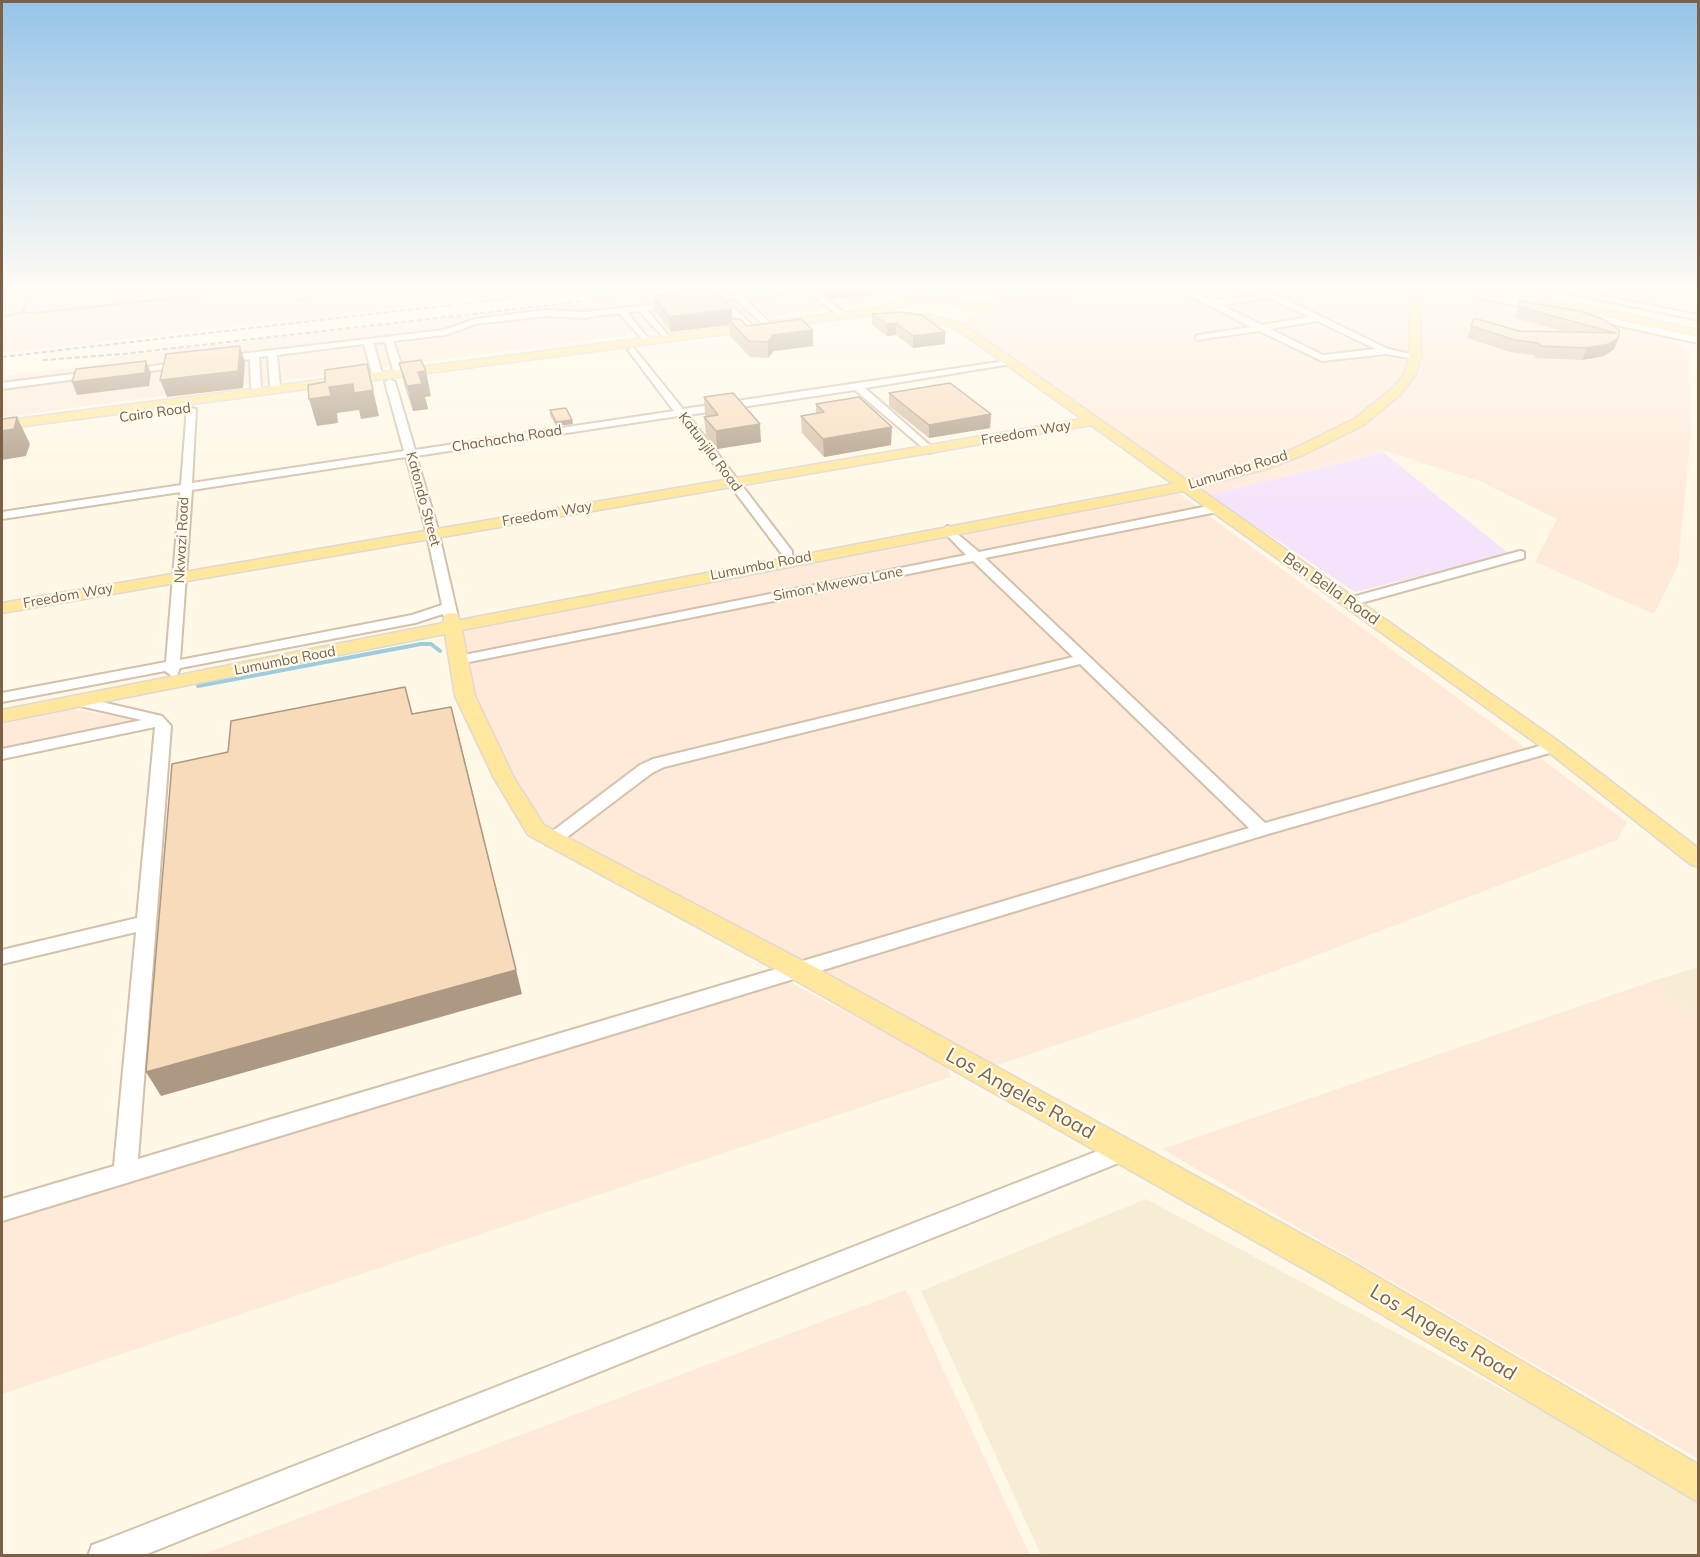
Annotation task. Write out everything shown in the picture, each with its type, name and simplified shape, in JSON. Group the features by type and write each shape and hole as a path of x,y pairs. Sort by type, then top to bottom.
{"main road":[{"name":"Cairo Road","path":"300,390 359,377 443,366 525,361"},
{"name":"Ben Bella Road","path":"1009,361 1554,747 1698,858"},
{"name":"Lumumba Road","path":"2,705 172,668 948,530 1264,465 1298,452 1359,422 1397,391 1410,374 1410,361"},
{"name":"Cairo Road","path":"46,424 97,413 277,391 390,382 512,362"},
{"name":"Cairo Road","path":"2,434 21,427 191,409 277,391"},
{"name":"Freedom Way","path":"2,600 1090,419"},
{"name":"Cairo Road","path":"2,423 21,427"},
{"name":"Lumumba Road","path":"2,716 451,618 1181,483"},
{"name":"Freedom Way","path":"2,608 181,572"},
{"name":"Los Angeles Road","path":"451,618 465,696 504,778 532,826 552,840 800,971 1338,1270 1698,1484"}],"street":[{"path":"208,361 213,361"},
{"path":"254,361 256,388"},
{"path":"273,361 277,391"},
{"path":"373,361 376,373"},
{"path":"395,361 398,370"},
{"path":"2,423 256,388 277,391 376,373 485,361"},
{"name":"Katunjila Road","path":"641,361 788,554"},
{"path":"116,372 196,362"},
{"name":"Chachacha Road","path":"2,514 1012,363"},
{"path":"2,386 105,373"},
{"name":"Katondo Street","path":"390,382 432,530 451,618"},
{"path":"857,386 926,447"},
{"path":"198,396 211,398"},
{"path":"97,413 112,407"},
{"name":"Nkwazi Road","path":"172,668 181,572 191,409"},
{"name":"Simon Mwewa Lane","path":"459,660 1218,508"},
{"path":"948,530 1262,830"},
{"path":"1350,602 1510,561 1520,555"},
{"path":"552,840 646,769 659,763 1084,659"},
{"path":"2,698 172,668"},
{"path":"76,701 160,722 163,726 144,923 125,1172"},
{"path":"2,754 160,722"},
{"path":"2,1210 1262,830 1554,747"},
{"path":"2,957 144,923"},
{"path":"103,1556 1123,1150"}],"shaded area":[{"path":"107,361 432,361 2,417 2,376 97,365"},
{"path":"1009,361 1689,361 1691,433 1678,565 1654,614 1535,562 1557,519 1480,481 1385,451 1209,495"},
{"path":"1383,452 1509,554 1355,592 1209,495"},
{"path":"1178,493 1627,822 1617,840 1278,970 980,1071 535,828 467,699 455,629"},
{"path":"65,708 131,719 125,727 2,752 2,721"},
{"path":"1698,967 1698,1020 1653,981"},
{"path":"1653,981 1698,1020 1698,1459 1162,1149"},
{"path":"790,982 947,1066 951,1077 2,1394 2,1214"},
{"path":"1146,1199 1698,1494 1698,1555 1041,1555 921,1291"},
{"path":"906,1290 1030,1555 201,1555"}],"building":[{"path":"146,361 145,373 72,382 76,369"},
{"path":"164,361 239,361 238,371 160,380"},
{"path":"421,361 426,371 418,372 422,384 407,386 399,363"},
{"path":"367,364 373,390 354,393 353,384 329,387 331,396 309,399 308,385 325,382 325,370"},
{"path":"950,383 991,414 929,425 889,393"},
{"path":"733,393 760,424 716,431 704,417 718,415 704,397"},
{"path":"859,397 892,427 823,439 801,416 824,412 816,404"},
{"path":"566,408 572,420 556,422 550,410"},
{"path":"17,417 14,429 2,431 2,419"},
{"path":"405,687 412,714 451,707 516,970 146,1072 172,764 228,752 231,721"}],"waterway":[{"path":"198,686 421,644 431,644 440,651"}]}
